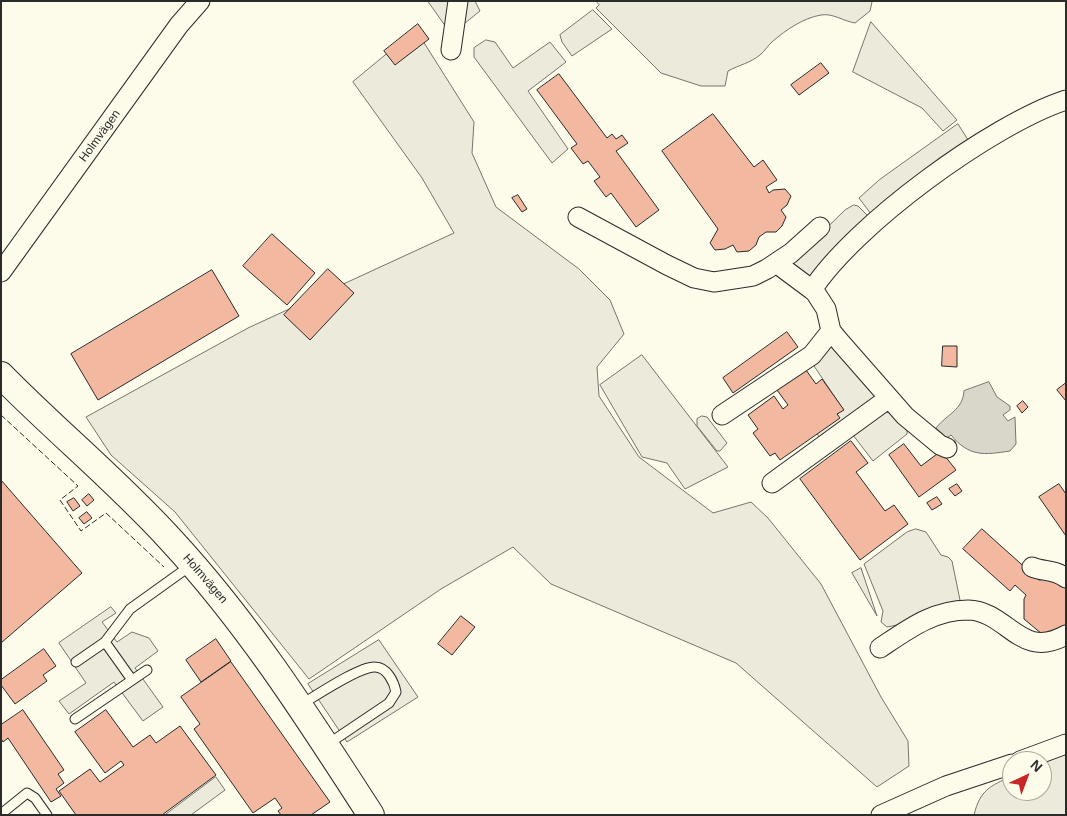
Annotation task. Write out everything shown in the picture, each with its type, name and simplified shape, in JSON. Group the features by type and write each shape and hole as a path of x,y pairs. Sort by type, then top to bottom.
{"street":[{"name":"Holmvägen","path":"1,272 179,25 200,1"},
{"path":"451,50 458,1"},
{"path":"812,290 829,266 877,221 905,198 977,146 1049,106 1066,100"},
{"path":"578,217 667,266 700,280 714,282 733,281 753,276 776,263 820,227"},
{"path":"776,263 812,290 826,309 831,331 889,398 919,429 947,448"},
{"path":"722,415 812,355 831,331"},
{"name":"Holmvägen","path":"1,375 119,486 192,565 239,620 300,705 371,815"},
{"path":"772,483 889,398"},
{"path":"1032,567 1039,570 1056,571 1066,578"},
{"path":"880,648 933,616 968,610 982,612 1034,644 1046,644 1066,635"},
{"path":"1047,751 1066,744"},
{"path":"881,815 946,786 1002,767"}],"lane":[{"path":"76,662 104,642 130,609 192,565"},
{"path":"104,642 132,680"},
{"path":"300,705 364,669 376,666 385,670 396,692 389,703 326,745"},
{"path":"75,719 148,670"},
{"path":"1,814 27,793 35,798 47,815"}],"shaded area":[{"path":"428,1 454,1 445,25"},
{"path":"462,1 475,1 480,11 460,27"},
{"path":"596,1 872,2 870,11 855,23 825,15 801,22 778,37 756,58 728,71 725,86 701,86 661,73 596,8 599,5"},
{"path":"593,10 612,29 572,56 562,42 560,35"},
{"path":"871,22 957,120 943,131 922,108 853,72"},
{"path":"416,30 474,122 472,153 496,207 579,269 610,300 624,334 597,367 599,396 639,457 713,513 751,502 768,518 821,584 881,697 908,741 909,766 877,787 736,663 551,584 513,547 441,589 309,679 175,512 111,455 86,417 248,328 454,233 422,178 353,82"},
{"path":"486,40 495,42 513,68 550,42 566,62 528,91 568,149 552,163 474,57 474,48"},
{"path":"958,124 970,143 871,214 859,198 879,180"},
{"path":"854,205 858,206 870,218 815,275 809,278 791,263 845,210"},
{"path":"830,343 875,396 875,400 822,440 817,434 843,409 814,366 814,361"},
{"path":"642,355 728,467 685,489 667,463 642,457 600,385"},
{"path":"989,382 997,397 1010,406 1010,410 1003,415 1008,421 1015,417 1016,444 1010,451 978,453 971,451 951,435 947,438 936,428 958,407 964,391"},
{"path":"884,412 894,413 907,427 907,434 873,461 853,435"},
{"path":"702,416 707,417 727,443 720,451 717,451 697,426 697,419"},
{"path":"916,529 926,532 941,555 948,557 952,561 960,600 902,624 887,627 881,622 883,611 864,564 907,532"},
{"path":"861,568 877,616 852,573"},
{"path":"111,607 116,613 102,622 117,642 132,632 149,638 158,651 135,668 163,707 143,721 114,682 69,714 59,701 86,683 59,643"},
{"path":"379,640 418,697 347,742 308,684"},
{"path":"1066,754 1066,815 974,815 983,794 992,786 1002,781 1002,801 1052,801 1052,760"},
{"path":"216,777 225,790 191,815 165,815"}],"building":[{"path":"418,24 429,39 395,65 384,51"},
{"path":"821,63 829,73 799,95 791,85"},
{"path":"559,74 607,138 612,134 616,139 622,135 628,143 616,151 659,210 636,227 611,193 606,197 594,181 600,177 588,161 583,164 571,148 577,144 537,90"},
{"path":"713,114 754,167 763,160 777,180 766,187 769,193 773,190 785,189 791,196 787,205 781,210 786,217 782,226 776,232 766,232 759,237 756,245 749,251 737,252 733,245 725,249 715,250 710,243 718,229 662,151"},
{"path":"518,195 527,209 522,212 512,198"},
{"path":"272,234 315,273 287,305 243,266"},
{"path":"328,269 354,293 310,340 284,315"},
{"path":"212,270 239,316 98,400 71,354"},
{"path":"787,332 798,347 733,393 723,378"},
{"path":"943,346 957,346 957,367 942,366"},
{"path":"806,370 816,384 822,379 844,410 837,414 840,418 780,460 775,453 770,456 753,433 758,429 748,415 774,396 783,409 788,405 777,390"},
{"path":"1066,383 1066,401 1057,390"},
{"path":"1023,401 1028,407 1022,413 1017,406"},
{"path":"851,441 868,463 856,472 885,511 894,505 908,524 860,560 800,479"},
{"path":"904,444 921,466 941,451 956,470 919,497 889,455"},
{"path":"1,480 82,573 1,643"},
{"path":"957,484 962,491 955,496 949,489"},
{"path":"1059,484 1066,494 1066,536 1039,497"},
{"path":"89,494 94,500 87,506 82,500"},
{"path":"937,497 942,504 932,510 927,503"},
{"path":"74,498 80,506 73,511 67,502"},
{"path":"87,512 92,518 84,524 79,518"},
{"path":"982,529 1039,580 1060,577 1066,582 1066,630 1042,634 1024,619 1024,599 1026,595 1015,585 1010,591 963,549"},
{"path":"461,616 475,627 452,655 438,644"},
{"path":"216,639 231,661 201,682 186,660"},
{"path":"44,649 56,666 43,675 47,681 15,704 1,685 1,680"},
{"path":"231,662 330,802 311,815 281,815 278,811 282,808 275,798 253,813 194,729 200,724 181,697"},
{"path":"23,710 64,770 58,774 64,783 56,789 61,796 51,802 8,738 3,742 1,739 1,725"},
{"path":"106,710 133,747 150,735 156,743 180,726 216,775 162,815 76,815 59,791 90,769 100,782 124,765 121,761 105,773 75,732"}],"fence":[{"path":"1,415 78,486 60,500 81,531 106,513 164,567"}]}
